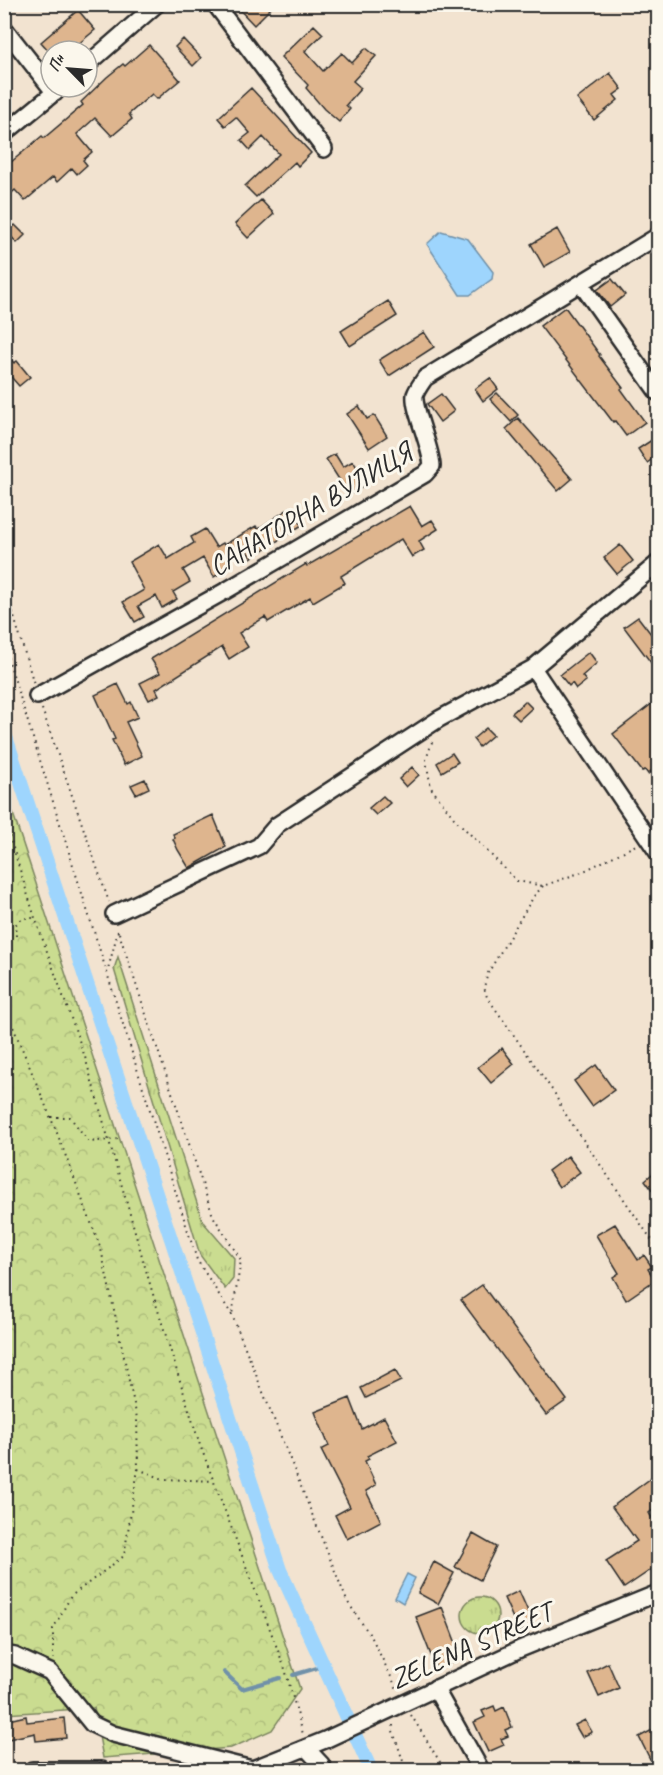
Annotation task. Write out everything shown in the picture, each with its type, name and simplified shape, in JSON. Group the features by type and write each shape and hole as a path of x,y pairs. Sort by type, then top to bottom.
{"street":[{"path":"99,54 156,4"},
{"path":"215,4 324,149"},
{"path":"4,28 39,68"},
{"path":"4,134 47,99"},
{"name":"САНАТОРНА ВУЛИЦЯ","path":"38,696 217,596 425,474 432,466 431,454 414,398 417,388 425,378 658,236"},
{"path":"581,284 658,393"},
{"path":"114,914 259,846 277,825 439,719 534,668 658,563"},
{"path":"534,668 658,853"},
{"name":"ZELENA STREET","path":"233,1770 251,1769 306,1748 520,1649 658,1593"},
{"path":"4,1654 15,1656 50,1672 92,1724 113,1734 251,1769"},
{"path":"435,1689 481,1770"},
{"path":"306,1748 324,1770"},
{"path":"32,1770 102,1770"}],"path":[{"path":"4,583 38,696 114,914 213,1216 241,1260 232,1315"},
{"path":"4,646 197,1260 232,1315 347,1600 372,1638 398,1705 445,1770"},
{"path":"439,719 426,759 431,788 454,818 517,881 543,886"},
{"path":"4,819 35,918 85,1058 152,1291 200,1445 285,1669 306,1748"},
{"path":"649,838 582,872 543,886 534,896 488,973 484,987 487,997 555,1094 562,1109 658,1249"},
{"path":"16,936 15,925 23,918 35,918"},
{"path":"107,973 118,931"},
{"path":"4,1005 51,1117 101,1249 137,1418 138,1469 124,1556 71,1596 53,1629 53,1664 50,1672"},
{"path":"51,1117 70,1117 89,1142 109,1142 118,1139"},
{"path":"138,1469 164,1479 214,1481"},
{"path":"398,1705 393,1731 406,1770"}],"green space":[{"path":"4,786 300,1689 272,1730 231,1748 103,1758 94,1708 5,1714"},
{"path":"118,957 203,1222 234,1258 233,1279 225,1289 200,1255 114,969"},
{"path":"480,1597 493,1602 498,1615 493,1628 480,1633 467,1628 462,1615 467,1602"}],"water":[{"path":"441,231 468,239 493,272 492,279 470,295 460,295 427,244"},
{"path":"407,1574 415,1578 403,1603 395,1598"}],"building":[{"path":"234,4 275,4 254,25"},
{"path":"78,10 95,30 84,39 44,39"},
{"path":"314,25 323,34 305,51 323,71 342,53 352,63 366,48 376,56 353,81 361,88 346,105 350,109 339,122 324,109 306,88 308,85 281,57"},
{"path":"183,39 201,58 193,66 175,47"},
{"path":"149,45 180,80 157,99 152,94 129,114 132,119 112,136 95,118 77,134 92,152 83,160 87,165 77,174 72,168 57,182 53,177 25,201 15,190 4,200 4,168 83,105 81,102 84,99 99,99 99,85 123,64 125,66"},
{"path":"610,73 622,89 614,95 618,100 594,120 577,99"},
{"path":"251,88 311,153 298,166 295,162 256,197 245,186 279,154 263,137 250,150 241,140 250,133 236,117 225,126 218,118"},
{"path":"261,200 274,214 248,238 235,224"},
{"path":"15,225 25,235 17,243 7,232"},
{"path":"557,229 570,252 544,267 531,244"},
{"path":"612,279 625,295 610,307 597,290"},
{"path":"388,301 397,316 350,346 341,331"},
{"path":"565,307 645,422 626,436 540,326"},
{"path":"424,332 434,347 389,376 379,360"},
{"path":"4,352 14,363 17,361 30,377 19,386 4,369"},
{"path":"490,378 498,389 483,401 475,389"},
{"path":"497,393 518,415 511,422 490,399"},
{"path":"441,394 454,411 440,422 427,404"},
{"path":"359,406 367,419 374,415 387,436 369,448 347,414"},
{"path":"518,418 572,479 558,491 506,429"},
{"path":"658,436 658,455 647,463 638,449"},
{"path":"335,454 343,467 353,461 368,484 349,495 326,459"},
{"path":"410,506 422,526 432,520 438,529 419,541 424,550 412,557 401,539 341,576 345,583 313,602 310,597 268,622 265,617 239,633 248,647 229,659 222,647 156,689 159,695 149,700 140,683 160,673 151,659 306,564 307,566"},
{"path":"290,508 302,525 251,558 244,546 227,556 232,566 214,577 203,558 183,570 190,582 173,592 177,599 162,608 156,596 138,606 144,617 135,622 123,602 144,590 129,562 159,544 168,559 194,543 191,537 205,529 216,547 223,543 224,545 256,526 258,529"},
{"path":"620,545 633,561 617,574 604,558"},
{"path":"638,617 658,643 658,672 624,627"},
{"path":"589,652 597,663 582,676 586,681 576,689 572,683 569,686 560,675"},
{"path":"118,684 128,704 131,702 138,717 126,722 142,756 124,765 95,695"},
{"path":"658,699 658,781 651,771 648,774 645,770 642,771 613,734"},
{"path":"525,701 532,708 519,720 512,713"},
{"path":"486,728 493,735 479,747 473,739"},
{"path":"452,753 458,762 442,772 437,763"},
{"path":"412,767 419,775 406,787 399,779"},
{"path":"145,779 149,788 136,794 131,785"},
{"path":"383,796 390,803 376,815 369,808"},
{"path":"213,815 226,847 189,868 178,850 173,834"},
{"path":"502,1048 514,1064 491,1083 478,1067"},
{"path":"596,1065 614,1090 592,1106 574,1081"},
{"path":"568,1156 580,1172 559,1187 548,1171"},
{"path":"658,1169 658,1198 645,1180"},
{"path":"615,1224 638,1260 644,1255 652,1267 648,1269 655,1280 626,1300 613,1277 619,1273 596,1235"},
{"path":"482,1285 567,1400 546,1415 461,1300"},
{"path":"395,1370 401,1381 366,1398 361,1388"},
{"path":"350,1398 362,1429 384,1417 397,1441 367,1456 369,1459 365,1461 376,1485 366,1491 381,1521 347,1539 335,1515 350,1507 321,1450 329,1446 315,1412"},
{"path":"658,1473 658,1506 649,1513 658,1528 658,1565 624,1588 606,1561 637,1541 612,1507"},
{"path":"473,1534 496,1547 480,1580 455,1567"},
{"path":"434,1562 454,1573 438,1604 418,1593"},
{"path":"519,1591 534,1625 519,1632 504,1598"},
{"path":"442,1607 462,1659 436,1668 416,1617"},
{"path":"608,1663 619,1688 599,1697 588,1673"},
{"path":"494,1706 496,1711 504,1707 512,1727 505,1730 508,1736 501,1739 504,1745 488,1752 474,1722 485,1717 482,1711"},
{"path":"26,1716 27,1722 64,1718 66,1738 36,1741 35,1733 4,1740 4,1721"},
{"path":"585,1720 592,1732 582,1737 575,1725"},
{"path":"658,1727 658,1755 650,1759 639,1737"}],"waterway":[{"path":"4,731 280,1570 371,1770"},
{"path":"293,1675 324,1666"},
{"path":"224,1672 242,1689 280,1678"}]}
